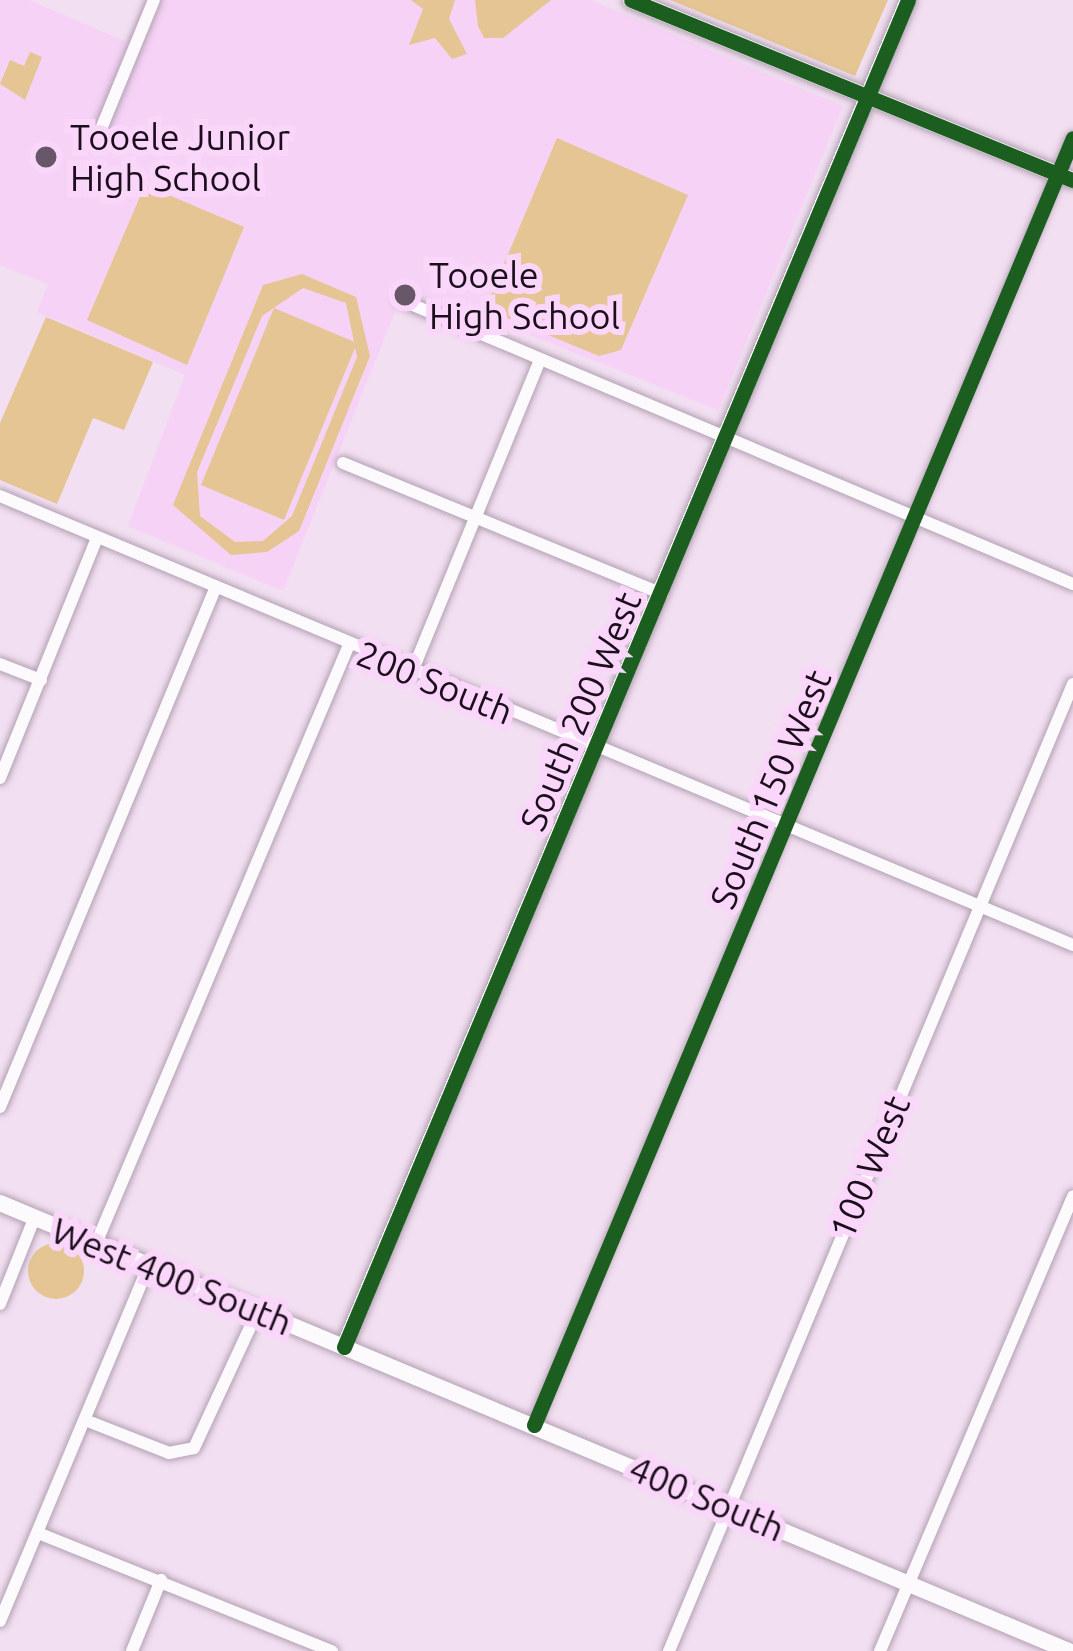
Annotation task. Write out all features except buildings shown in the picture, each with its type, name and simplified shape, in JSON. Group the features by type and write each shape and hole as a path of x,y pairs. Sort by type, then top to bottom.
{"street":[{"path":"99,134 154,0"},
{"path":"632,0 1066,177"},
{"name":"South 200 West","path":"344,1347 908,0"},
{"name":"South 150 West","path":"534,1425 1066,177 1073,138"},
{"path":"401,300 725,443 1073,584"},
{"path":"412,672 539,362"},
{"path":"343,463 662,594"},
{"name":"200 South","path":"0,496 348,647 1073,945"},
{"path":"0,778 98,538"},
{"path":"0,1107 215,589"},
{"path":"95,1246 348,647"},
{"path":"0,664 40,680"},
{"name":"100 West","path":"669,1651 1073,684"},
{"path":"880,1651 1073,1196"},
{"name":"West 400 South","path":"0,1204 344,1347"},
{"path":"0,1304 34,1219"},
{"path":"0,1621 148,1267"},
{"path":"85,1420 170,1453 194,1448 257,1312"},
{"name":"400 South","path":"344,1347 1069,1651"},
{"path":"38,1533 327,1650"},
{"path":"132,1651 161,1580"}],"shaded area":[{"name":"Tooele High School","path":"0,0 29,0 127,42 145,0 591,0 843,106 718,410 475,313 457,331 397,307 283,591 128,526 185,375 37,312 48,284 0,265"},
{"path":"411,0 455,0 449,19 467,54 452,59 435,38 409,45 423,9"},
{"path":"475,0 551,0 503,38 484,38 478,26"},
{"path":"670,0 888,0 855,76"},
{"path":"30,52 42,57 25,100 0,84 10,60 24,66"},
{"path":"557,138 688,195 621,350 599,356 485,309"},
{"path":"145,185 244,227 187,365 87,320"},
{"path":"302,274 356,297 370,356 299,531 267,552 231,555 173,505 263,285","holes":["303,288 346,303 357,357 292,516 263,541 235,542 200,516 197,472 262,316"]},
{"path":"274,308 357,343 284,520 201,485"},
{"path":"46,317 153,362 124,430 93,418 57,504 0,480 0,423"},
{"path":"56,1243 76,1251 84,1271 76,1291 56,1299 36,1291 28,1271 36,1251"}],"cycle path":[{"path":"631,0 1073,180"},
{"path":"344,1347 908,0"},
{"path":"534,1425 1073,138"}],"place":[{"name":"Tooele Junior High School","path":"46,157"},
{"name":"Tooele High School","path":"405,295"}]}
